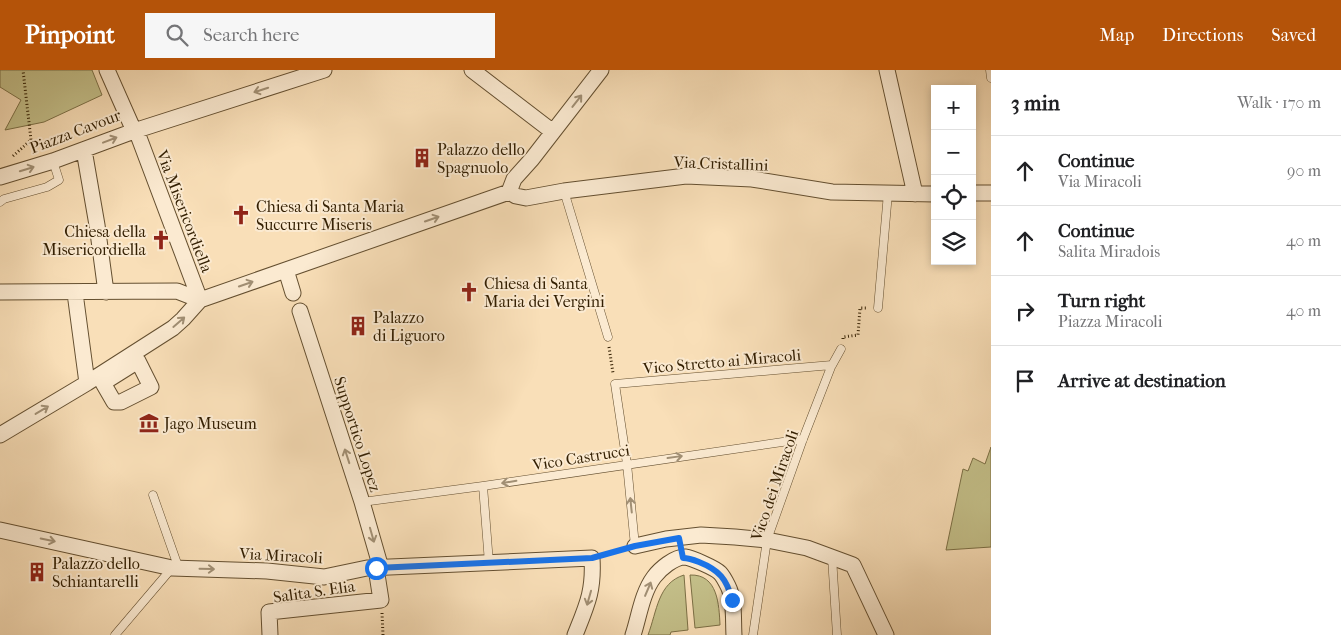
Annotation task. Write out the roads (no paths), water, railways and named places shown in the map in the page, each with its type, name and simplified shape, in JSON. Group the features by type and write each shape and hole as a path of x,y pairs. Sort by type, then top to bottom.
{"street":[{"name":"Piazza Cavour","path":"0,177 136,133 107,70"},
{"path":"136,133 324,70"},
{"path":"472,70 553,132"},
{"path":"0,435 172,328 200,300 509,192 514,179 532,159 601,70"},
{"path":"888,70 915,194"},
{"name":"Via Misericordiella","path":"136,133 200,300"},
{"path":"84,150 106,292"},
{"name":"Via Cristallini","path":"509,192 526,198 564,191 686,176 752,179 832,192 931,194"},
{"path":"976,193 991,194"},
{"path":"286,270 293,293"},
{"path":"0,292 177,291 200,300"},
{"path":"75,293 87,382"},
{"name":"Supportico Lopez","path":"300,311 362,502 379,568"},
{"name":"Via Miracoli","path":"0,530 175,568 267,571 324,577 367,568 592,558 593,574 590,596 575,635"},
{"path":"635,546 701,535 767,540 808,548 853,564 886,635"},
{"path":"679,538 683,558"},
{"path":"633,635 652,579 671,562 683,558 701,563 719,572 729,587 732,600 734,635"},
{"name":"Salita S. Elia","path":"270,635 268,612 381,600 379,568"}],"lane":[{"path":"990,70 991,78"},
{"path":"0,202 4,199 46,187 59,180 53,161"},
{"path":"564,191 608,337"},
{"path":"878,308 888,193"},
{"name":"Vico dei Miracoli","path":"753,635 767,540 803,439 832,365 841,349"},
{"name":"Vico Stretto ai Miracoli","path":"627,464 615,384 832,365"},
{"name":"Vico Castrucci","path":"362,502 803,439"},
{"path":"627,464 635,546"},
{"path":"483,486 489,563"},
{"path":"115,635 175,568 153,495"},
{"path":"832,557 836,635"}],"place":[{"name":"Palazzo dello Spagnuolo","path":"422,158"},
{"name":"Chiesa di Santa Maria Succurre Miseris","path":"241,215"},
{"name":"Chiesa della Misericordiella","path":"161,240"},
{"name":"Chiesa di Santa Maria dei Vergini","path":"469,292"},
{"name":"Palazzo di Liguoro","path":"358,326"},
{"name":"Jago Museum","path":"149,423"},
{"name":"Palazzo dello Schiantarelli","path":"37,572"}]}
